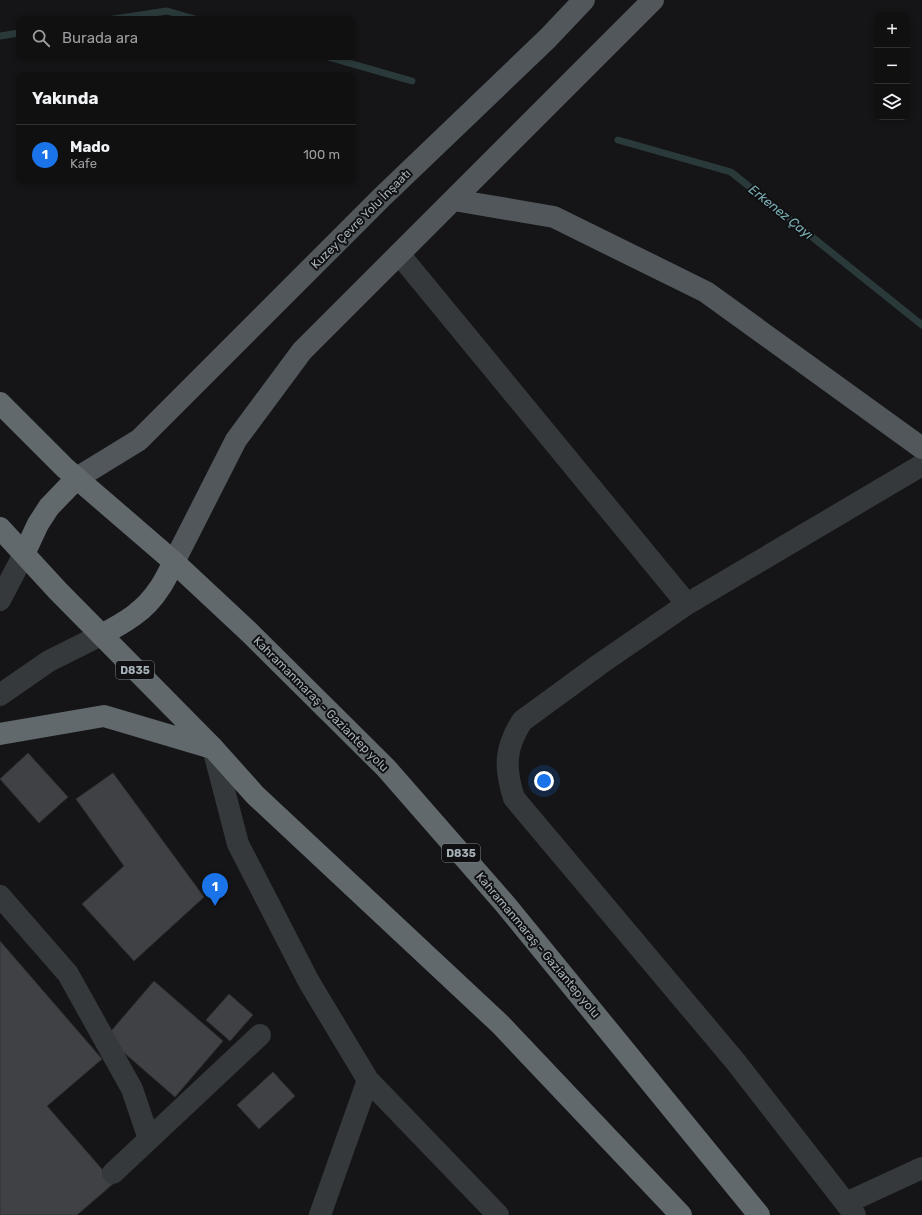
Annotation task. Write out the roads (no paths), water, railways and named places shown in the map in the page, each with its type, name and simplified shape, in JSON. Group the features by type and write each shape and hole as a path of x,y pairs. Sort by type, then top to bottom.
{"highway":[{"name":"D835","path":"0,403 77,478"},
{"name":"Kahramanmaraş - Gaziantep yolu","path":"77,478 174,562 250,634 386,768 505,904 759,1215"},
{"path":"24,554 38,524 49,507 77,478"},
{"name":"D835","path":"0,528 58,591 213,748 255,795 500,1024 681,1215"},
{"path":"101,635 125,623 144,608 160,589 174,562"},
{"path":"0,734 104,716 213,748"}],"main road":[{"name":"Kuzey Çevre Yolu İnşaatı","path":"77,478 139,440 376,203 548,38 584,0"},
{"path":"174,562 236,440 302,351 653,0"},
{"path":"454,200 554,217 706,292 922,448"}],"street":[{"path":"399,254 687,604"},
{"path":"922,465 687,604 600,664 522,721 514,734 509,748 507,765 508,781 514,798 735,1061 851,1209 922,1168"},
{"path":"0,600 24,554"},
{"path":"0,695 49,661 101,635"},
{"path":"213,748 238,844 309,982 368,1080 498,1215"},
{"path":"0,896 68,974 132,1089 149,1139"},
{"path":"113,1173 260,1035"},
{"path":"320,1215 368,1080"}],"waterway":[{"name":"Erkenez Çayı","path":"134,16 167,11 184,16"},
{"name":"Erkenez Çayı","path":"0,36 16,33"},
{"name":"Erkenez Çayı","path":"338,60 412,81"},
{"name":"Erkenez Çayı","path":"618,140 731,172 922,325"}],"place":[{"name":"Mado","path":"215,906"}]}
